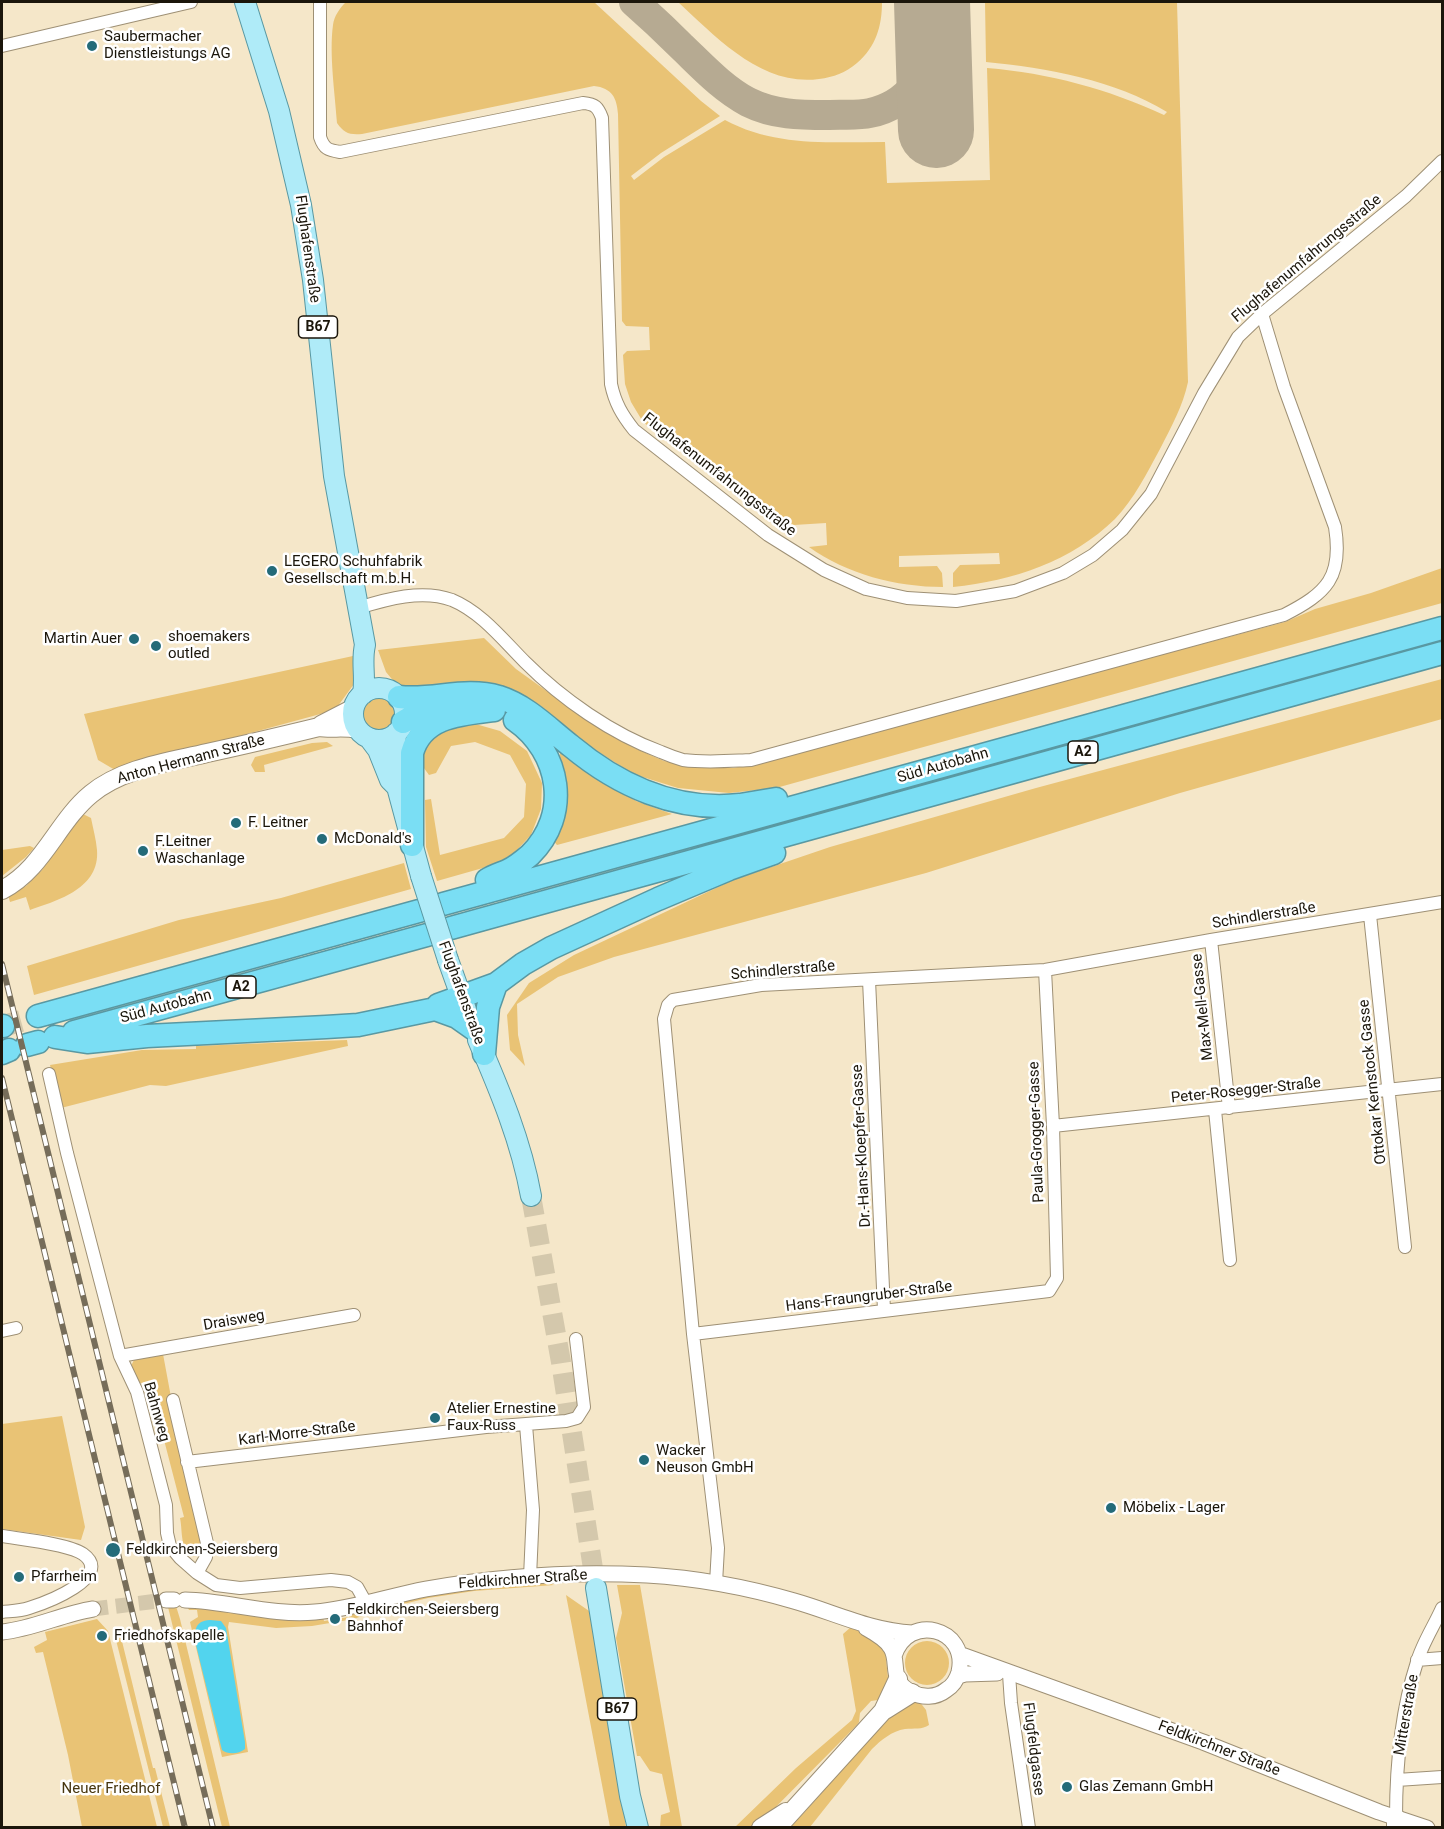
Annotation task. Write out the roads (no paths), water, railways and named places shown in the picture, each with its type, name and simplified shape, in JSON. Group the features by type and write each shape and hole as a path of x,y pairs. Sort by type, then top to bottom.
{"highway":[{"name":"Süd Autobahn","path":"443,904 1443,628"},
{"name":"Süd Autobahn","path":"450,928 1443,653"},
{"path":"394,694 411,699 453,693 477,693 522,706 594,765 630,786 664,798 700,805 738,805 779,798 803,805"},
{"path":"400,728 420,712 462,704 494,710 512,718 527,728 544,749 555,781 555,806 549,828 532,853 509,870 489,878 471,896"},
{"path":"412,845 412,753 416,740 428,726 460,713 494,710"},
{"path":"435,1009 438,1005 496,984 523,964 551,948 729,869 774,853 850,817"},
{"name":"Süd Autobahn","path":"19,1021 419,911"},
{"name":"Süd Autobahn","path":"29,1045 427,935"},
{"path":"484,1054 488,1007 496,984"},
{"path":"29,1045 147,1036 326,1028 358,1025 435,1009 457,1017 474,1029"}],"main road":[{"name":"Flughafenstraße","path":"245,2 279,111 301,205 313,280 330,446 365,645 363,654 365,682 353,720 378,750 390,780 397,787"},
{"name":"Flughafenstraße","path":"365,645 372,653 381,680 404,707 395,745 399,778 397,787 412,845 460,996 511,1118 531,1196"},
{"path":"358,701 371,689 394,694"},
{"name":"Anton Hermann Straße","path":"319,727 358,701"},
{"name":"Anton Hermann Straße","path":"2,890 25,874 81,803 93,792 110,782 167,763 319,727 329,729 347,727 363,733"},
{"path":"363,733 380,740 400,728"},
{"name":"B67","path":"596,1588 627,1770 631,1827"},
{"path":"883,1711 898,1679"},
{"path":"777,1827 883,1711 912,1693"},
{"path":"627,1770 638,1792 641,1812 649,1827"},
{"name":"B67","path":"630,1796 638,1827"},
{"path":"761,1827 793,1808"}],"street":[{"path":"2,46 191,2"},
{"name":"Flughafenumfahrungsstraße","path":"320,2 320,137 323,146 328,150 340,152 582,103 593,104 599,109 602,118 611,384 615,404 634,430 768,535 824,570 866,589 908,598 956,601 1015,591 1063,573 1093,555 1122,530 1151,494 1229,348 1238,336 1406,196 1443,161"},
{"path":"358,608 380,601 420,595 451,600 476,614 535,672 595,718 638,743 681,759 718,762 751,760 1284,615 1308,603 1324,589 1336,568 1338,547 1335,527 1284,387 1262,314"},
{"name":"Schindlerstraße","path":"716,1583 718,1548 693,1334 664,1019 668,1005 673,1000 761,985 1045,969 1211,939 1443,902"},
{"name":"Ottokar Kernstock Gasse","path":"1370,915 1405,1247"},
{"name":"Max-Mell-Gasse","path":"1211,939 1229,1108"},
{"name":"Paula-Grogger-Gasse","path":"1045,969 1053,1126 1057,1278 1049,1291"},
{"name":"Dr.-Hans-Kloepfer-Gasse","path":"868,980 884,1310"},
{"name":"Bahnweg","path":"49,1074 67,1153 120,1356 137,1392 166,1505 168,1539 174,1552 197,1574 216,1585 240,1588 331,1580 348,1582 357,1587 366,1603"},
{"name":"Peter-Rosegger-Straße","path":"1053,1126 1443,1084"},
{"path":"1215,1110 1230,1260"},
{"name":"Hans-Fraungruber-Straße","path":"693,1334 1049,1291"},
{"name":"Draisweg","path":"120,1356 354,1315"},
{"path":"2,1331 16,1328"},
{"name":"Karl-Morre-Straße","path":"187,1462 577,1418 581,1413 584,1400 576,1338"},
{"path":"173,1400 207,1543 206,1557 197,1574"},
{"path":"526,1425 533,1510 530,1577"},
{"path":"2,1536 75,1551 88,1560 91,1569 88,1578 80,1585 29,1608 2,1612"},
{"name":"Feldkirchner Straße","path":"175,1600 289,1613 325,1611 458,1584 530,1577 646,1575 716,1583 758,1591 859,1623 898,1633 912,1633"},
{"path":"2,1632 20,1630 65,1614 93,1608"},
{"name":"Mitterstraße","path":"1396,1823 1397,1780 1409,1692 1417,1660 1443,1608"},
{"name":"Feldkirchner Straße","path":"859,1623 885,1641 892,1649 894,1656"},
{"path":"925,1630 938,1632 949,1638 959,1654 958,1676 954,1683 941,1693 926,1696 912,1693 898,1679 894,1668 894,1656 902,1641 912,1633 925,1630"},
{"name":"Feldkirchner Straße","path":"959,1654 1009,1674 1203,1742 1396,1823 1427,1827"},
{"path":"1417,1660 1443,1658"},
{"name":"Feldkirchner Straße","path":"958,1676 981,1673 1009,1674"},
{"name":"Flugfeldgasse","path":"1009,1674 1029,1827"},
{"path":"1397,1780 1443,1777"}],"water":[{"path":"221,1621 226,1628 245,1742 245,1749 237,1753 227,1753 222,1750 196,1645 196,1628 201,1622"}],"tunnel":[{"path":"3,1026 21,1021"},
{"path":"531,1196 561,1362 596,1588"},
{"path":"93,1609 166,1600"}],"railway":[{"path":"2,964 213,1828"},
{"path":"2,1078 185,1828"}],"place":[{"name":"Saubermacher Dienstleistungs AG","path":"92,46"},
{"name":"LEGERO Schuhfabrik Gesellschaft m.b.H.","path":"272,571"},
{"name":"Martin Auer","path":"134,639"},
{"name":"shoemakers outled","path":"156,646"},
{"name":"F. Leitner","path":"236,823"},
{"name":"McDonald's","path":"322,839"},
{"name":"F.Leitner Waschanlage","path":"143,851"},
{"name":"Atelier Ernestine Faux-Russ","path":"435,1418"},
{"name":"Wacker Neuson GmbH","path":"644,1460"},
{"name":"Möbelix - Lager","path":"1111,1508"},
{"name":"Feldkirchen-Seiersberg","path":"113,1550"},
{"name":"Pfarrheim","path":"19,1577"},
{"name":"Feldkirchen-Seiersberg Bahnhof","path":"335,1619"},
{"name":"Friedhofskapelle","path":"102,1636"},
{"name":"Glas Zemann GmbH","path":"1067,1787"}],"park label":[{"name":"Neuer Friedhof","path":"111,1789"}]}
